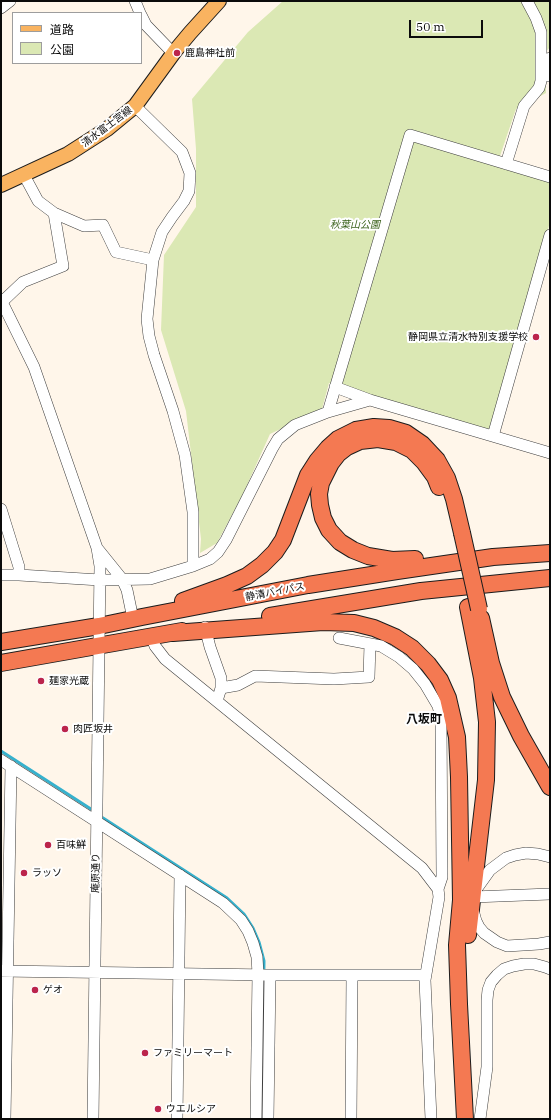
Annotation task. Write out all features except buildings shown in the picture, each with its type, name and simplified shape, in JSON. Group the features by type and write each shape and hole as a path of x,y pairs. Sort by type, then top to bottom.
{"highway":[{"path":"137,618 227,585 247,576 262,565 283,540 308,475 317,461 338,439 356,430 374,427 389,428 406,433 422,444 437,460 447,478 454,499 457,533 474,608 502,697 521,736 550,787"},
{"path":"457,533 435,477 424,462 412,450 396,442 378,439 360,441 347,447 338,454 324,474 319,494 322,518 329,530 340,542 353,550 368,556 392,560 493,557"},
{"name":"静清バイパス","path":"1,642 99,626 308,585 493,557 550,553"},
{"path":"205,629 421,591 550,578"},
{"path":"459,1004 486,780 487,722 474,608"},
{"path":"1,664 173,632 323,622 354,623 374,628 395,637 412,648 428,664 440,680 448,698 457,737 461,900 457,945 465,1119"}],"main road":[{"name":"清水富士宮線","path":"1,185 68,154 89,142 135,106 173,53 219,1"}],"street":[{"path":"1,8 10,1"},
{"path":"135,1 139,12"},
{"path":"527,1 536,18 546,55 549,59 549,76"},
{"path":"142,18 146,25 173,53"},
{"path":"506,164 517,123 524,106 539,88 550,42"},
{"path":"135,106 182,152 190,173 189,191 184,202 162,232 153,260 147,318 149,336 154,355 173,411 185,455 193,512 193,566"},
{"path":"328,412 410,136 550,177"},
{"path":"24,175 38,201 54,213 84,226 103,225 116,252 153,260"},
{"path":"54,213 62,266 22,282 1,301 34,367 97,548 128,590 137,618"},
{"path":"493,436 550,235"},
{"path":"335,388 370,400 550,453"},
{"path":"1,575 100,580 150,579 193,566 210,559 218,552 226,540 278,439 296,425 328,412 370,400"},
{"path":"1,510 19,567 19,575"},
{"name":"庵原通り","path":"93,1119 100,645 100,566 97,548"},
{"path":"205,629 221,678 221,688 217,701"},
{"path":"151,636 155,646 165,659 422,868 438,889"},
{"path":"339,638 381,646 399,657 413,669 428,689 438,706 441,718 442,877 438,889 439,896 426,976 425,996 431,1119"},
{"path":"221,688 238,684 255,676 334,679 369,677 370,644"},
{"path":"1,760 97,820 223,903 241,920 248,931 264,975 268,1119"},
{"path":"5,1119 4,971 11,766"},
{"path":"550,857 526,853 515,854 506,858 490,870 475,890 473,897 473,911 476,921 484,933 490,938 508,946 550,942"},
{"path":"177,1119 180,875"},
{"path":"473,897 550,894"},
{"path":"480,1119 487,1067 487,1000 491,982 497,975 513,966 534,964 550,969"},
{"path":"4,971 426,976"},
{"path":"256,1119 264,975"},
{"path":"351,1119 352,975"}],"green space":[{"name":"秋葉山公園","path":"283,1 550,1 550,47 545,53 546,93 516,109 500,156 550,182 550,222 492,432 329,383 322,409 270,434 243,494 217,543 200,553 201,539 186,411 161,330 164,255 196,207 196,149 192,99 248,32"}],"waterway":[{"path":"1,751 94,811"},
{"path":"100,816 227,898 244,914 253,928 259,942 264,961 262,1115"}],"place":[{"name":"鹿島神社前","path":"177,53"},
{"name":"静岡県立清水特別支援学校","path":"536,337"},
{"name":"麺家光蔵","path":"41,681"},
{"name":"肉匠坂井","path":"65,729"},
{"name":"百味鮮","path":"48,845"},
{"name":"ラッソ","path":"24,873"},
{"name":"ゲオ","path":"35,990"},
{"name":"ファミリーマート","path":"145,1053"},
{"name":"ウエルシア","path":"158,1109"}],"district":[{"name":"八坂町","path":"424,720"}]}
